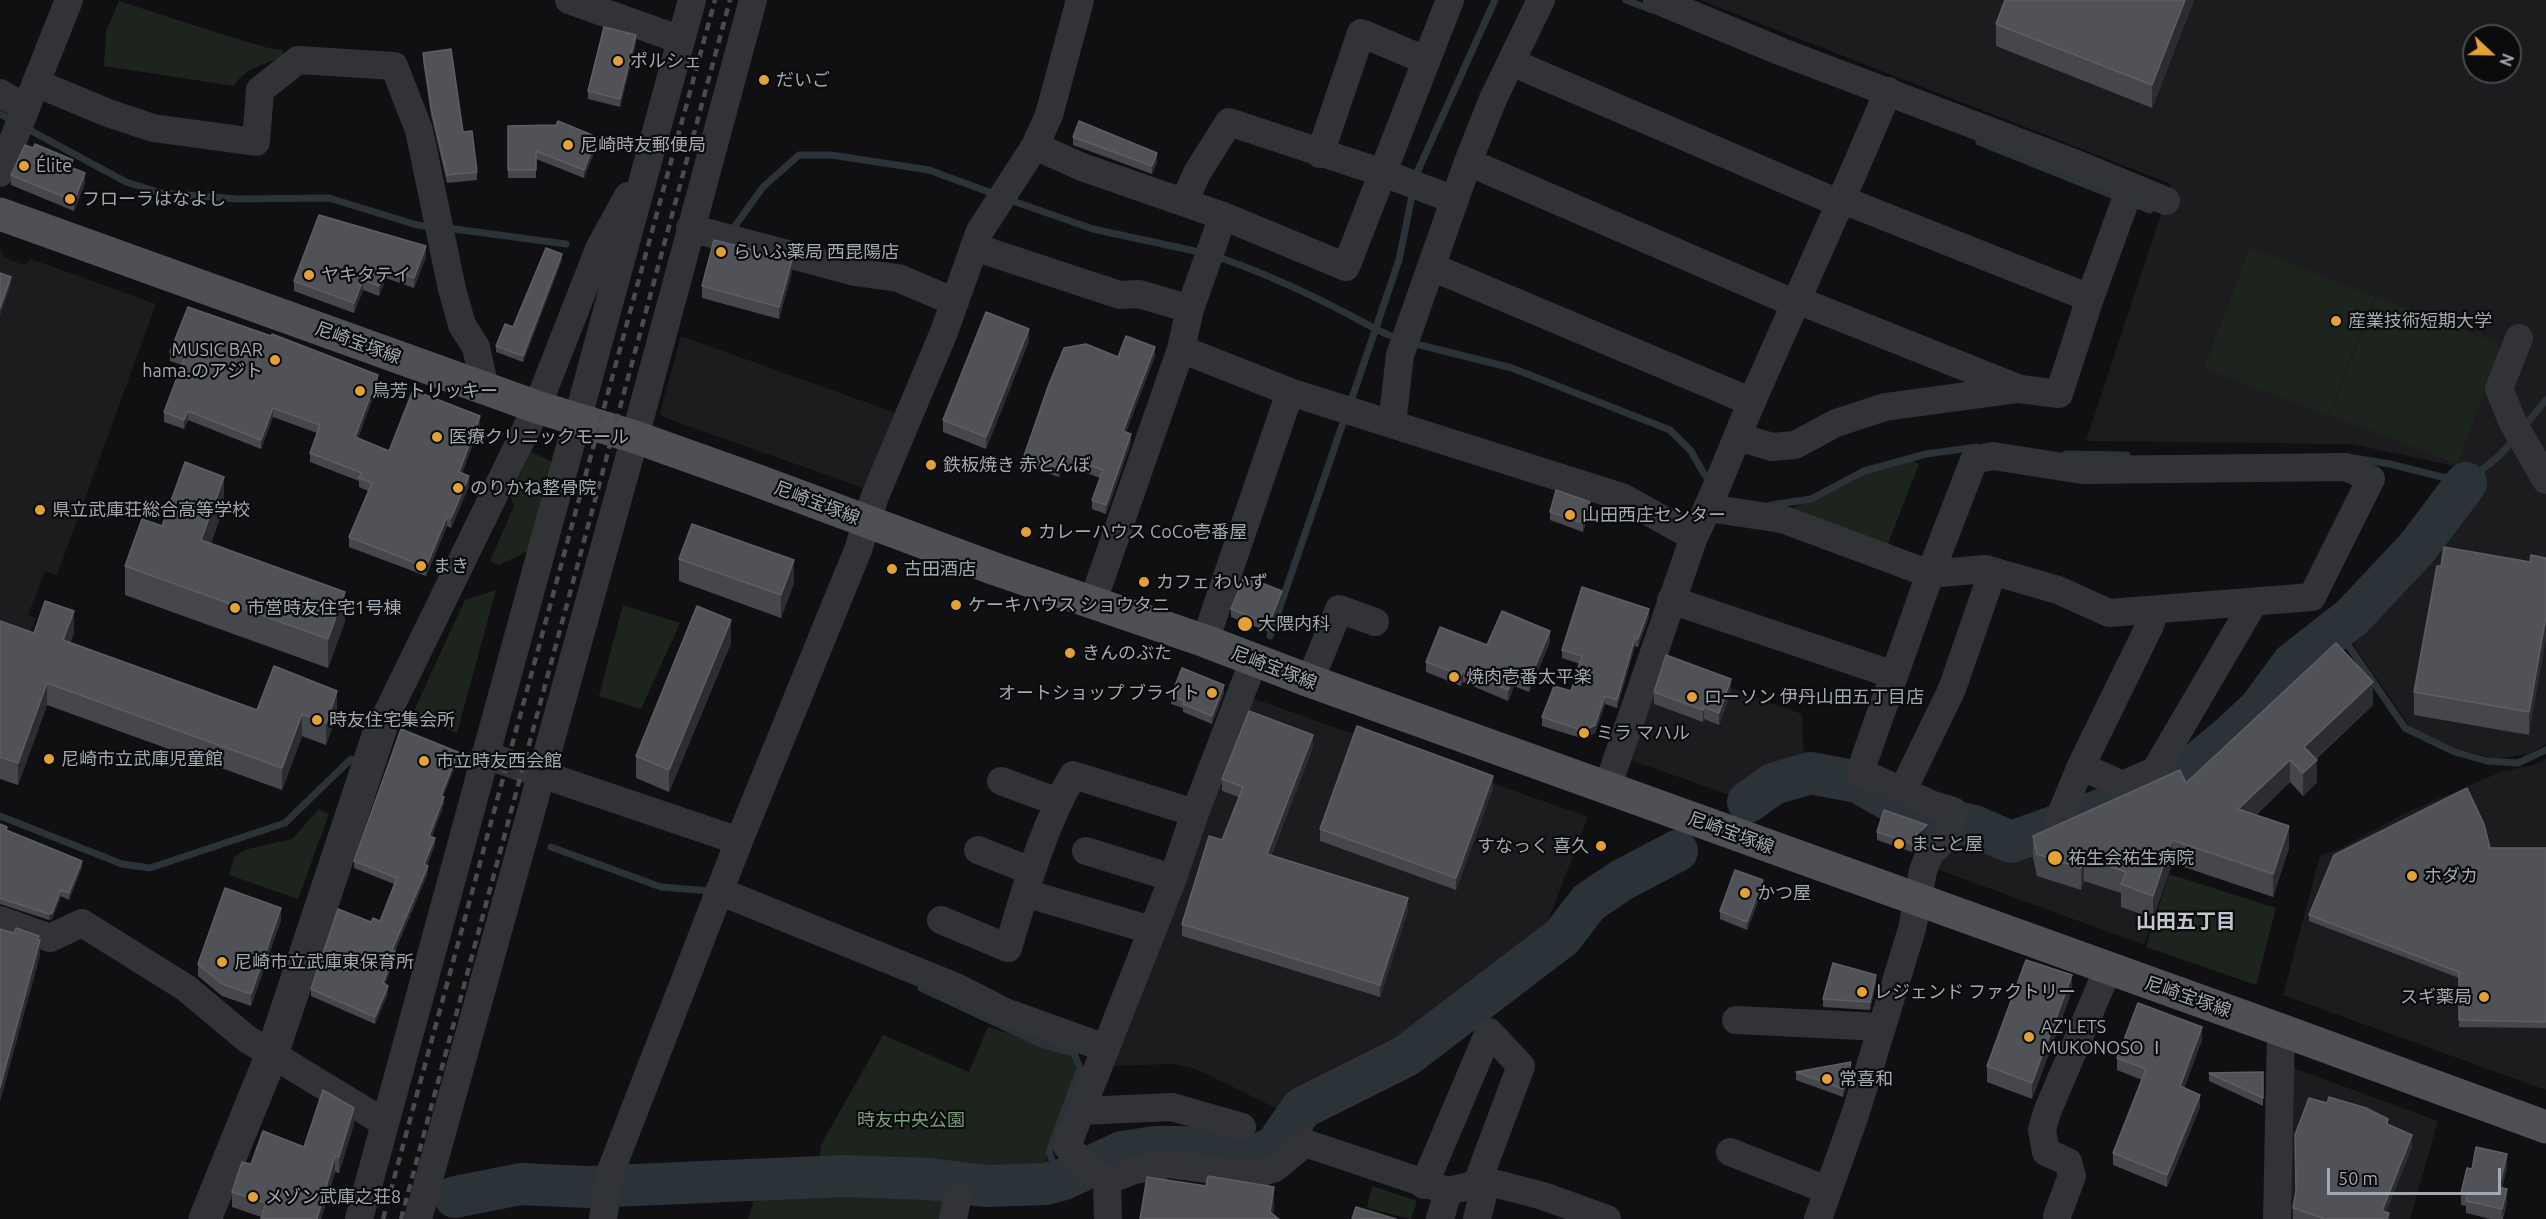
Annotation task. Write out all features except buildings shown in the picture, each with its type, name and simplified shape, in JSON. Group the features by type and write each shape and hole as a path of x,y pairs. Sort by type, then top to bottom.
{"main road":[{"name":"尼崎宝塚線","path":"0,214 537,407 635,437 1092,604 1205,641 1919,901 2281,1029 2546,1127"}],"street":[{"path":"569,0 681,40"},
{"path":"359,1219 692,0"},
{"path":"418,1219 635,437 753,0"},
{"path":"603,1219 609,1173 719,891 868,522 875,496 955,302 980,231 1035,146 1049,115 1080,0"},
{"path":"1035,146 1082,167 1223,216 1346,267 1450,0"},
{"path":"1392,424 1400,355 1468,162 1493,99 1541,0"},
{"path":"1657,0 1782,52 2058,156 2130,188 2166,201"},
{"path":"0,173 62,2"},
{"path":"1320,154 1360,33 1425,60"},
{"path":"0,93 25,109 108,113 153,129 256,142 260,90 298,60 394,66 419,130 438,227 462,325 476,347 485,388"},
{"path":"1511,62 1842,202 2090,298"},
{"path":"1607,788 1694,537 1842,202 1888,91"},
{"path":"1184,202 1197,173 1229,122 1383,173 1455,200"},
{"path":"1468,162 1797,302 2020,389 2059,394 2090,298 2130,188"},
{"path":"205,1219 272,1054 382,724 537,407 599,249 646,166"},
{"path":"1092,604 1181,350 1190,309 1223,216"},
{"path":"690,228 855,272 898,278 955,302"},
{"path":"974,247 1120,295 1139,294 1190,309"},
{"path":"1432,267 1752,402"},
{"path":"2519,338 2499,389 2513,423 2546,480"},
{"path":"1181,350 1290,392 1622,497 1694,537"},
{"path":"1738,436 1772,447 1795,445 1836,423 1885,407 2020,389"},
{"path":"1205,641 1290,392"},
{"path":"1714,494 1930,574 1985,569 2058,590 2109,613 2312,597 2371,479 2346,467 2082,470 1993,456 1974,460 1930,574 1860,772 1902,792 1953,811 1951,833 1929,854 1923,871 1919,901 1882,1027 1836,1173 1827,1190 1818,1219"},
{"path":"1902,792 1952,689 1993,571"},
{"path":"1671,600 1894,675"},
{"path":"2081,766 2122,785 2155,771 2254,602"},
{"path":"1310,681 1340,609 1375,622"},
{"path":"2059,819 2081,766 2151,623 2149,610"},
{"path":"1107,1181 1091,1171 1067,1146 1173,878 1195,813 1254,660"},
{"path":"485,755 541,772 739,841"},
{"path":"941,920 1008,948 1028,882 1058,802 1073,775 1195,813"},
{"path":"1001,781 1058,802"},
{"path":"978,850 1028,882 1151,930"},
{"path":"1086,851 1173,878"},
{"path":"719,891 956,987 1005,1012 1105,1048"},
{"path":"0,920 50,938 82,923 186,987 247,1039 385,1123"},
{"path":"2057,1216 2072,1176 2068,1162 2046,1152 2042,1130 2108,969"},
{"path":"1736,1020 1882,1027"},
{"path":"2277,1219 2281,1029"},
{"path":"1440,1219 1436,1188 1490,1032 1521,1066 1479,1178 1484,1191 1477,1219"},
{"path":"1081,1111 1172,1107 1242,1127"},
{"path":"1107,1181 1134,1170 1169,1164 1252,1175 1275,1168 1305,1143 1436,1188 1482,1183 1488,1186 1497,1184 1543,1196 1607,1219"},
{"path":"1730,1152 1827,1190"},
{"path":"1107,1181 1108,1219"}],"shaded area":[{"name":"産業技術短期大学","path":"1700,0 2546,0 2546,744 2528,754 2496,759 2459,749 2411,728 2346,634 2480,486 2464,468 2351,444 2086,441 2171,184"},
{"name":"県立武庫荘総合高等学校","path":"0,248 5,258 23,265 31,259 156,304 57,575 45,571 28,615 36,618 22,653 0,734"},
{"path":"681,336 899,414 869,490 663,417 660,413"},
{"path":"1662,663 1802,714 1804,765 1768,776 1738,798 1628,759"},
{"path":"1249,697 1588,817 1542,936 1381,1063 1303,1092 1286,1113 1196,1069 1173,1064 1110,1066"},
{"path":"2546,759 2546,1090 2283,995 2320,856 2341,848 2408,812 2503,771 2534,765"},
{"name":"祐生会祐生病院","path":"2199,775 2203,779 2144,945 1931,867 1956,827 2018,850"},
{"path":"2288,1066 2438,1121 2410,1219 2284,1219"}],"green space":[{"path":"119,1 224,35 283,50 282,58 248,71 234,86 104,66 106,31"},
{"path":"2250,248 2374,296 2328,416 2204,368"},
{"path":"2376,296 2497,343 2501,350 2457,464 2330,415"},
{"path":"531,452 555,463 532,549 499,565 490,561 514,506 510,496"},
{"path":"1912,460 1919,464 1885,551 1791,509 1866,472"},
{"path":"496,590 457,733 412,715 465,600"},
{"path":"623,605 680,623 641,709 599,696"},
{"path":"319,809 329,814 298,899 229,875 234,857 248,849 292,839"},
{"path":"2169,874 2276,908 2256,985 2146,947"},
{"name":"時友中央公園","path":"988,1027 1072,1053 1076,1068 1046,1157 1051,1175 988,1177 953,1171 943,1219 748,1219 758,1188 817,1184 821,1145 883,1035 969,1072"},
{"path":"1372,1186 1417,1201 1411,1219 1367,1208"}],"waterway":[{"path":"1415,177 1495,0"},
{"path":"1626,0 1652,10"},
{"path":"0,114 13,121"},
{"path":"26,128 126,182 161,193 238,199 329,198 417,225 433,227"},
{"path":"1979,142 2119,198"},
{"path":"735,226 763,187 799,155 831,155 929,170 997,195"},
{"path":"1350,404 1399,260 1413,191"},
{"path":"1007,199 1093,229 1204,253"},
{"path":"2133,204 2150,210"},
{"path":"447,228 566,244"},
{"path":"1215,256 1294,288 1399,339"},
{"path":"1412,343 1512,368 1670,430 1691,451 1711,482"},
{"path":"2523,428 2546,400"},
{"path":"1270,636 1345,417"},
{"path":"2354,458 2390,464 2466,483 2500,455 2514,439"},
{"path":"1771,505 1811,499 1864,471 1926,454 1977,447"},
{"path":"2066,454 2127,455"},
{"path":"1748,802 1773,784 1810,773 1858,782 1895,803 1935,817 1974,826 2011,842 2157,790 2199,762 2229,737 2260,708 2293,663 2352,617 2417,548 2466,483"},
{"path":"2337,629 2405,728 2455,752 2487,761 2518,763 2546,750"},
{"path":"0,816 122,864 150,868 285,823 351,759"},
{"path":"551,847 661,887 710,891"},
{"path":"455,1197 521,1184 587,1187 844,1176 929,1179 985,1186 1046,1184 1064,1179 1122,1152 1155,1147 1183,1147 1256,1155 1275,1147 1302,1108 1406,1056 1562,937 1589,902 1622,880 1677,851"},
{"path":"921,988 1041,1044 1074,1053 1080,1068 1049,1152 1060,1180"}],"railway":[{"path":"383,1219 715,0"},
{"path":"401,1219 730,0"}],"place":[{"name":"ポルシェ","path":"618,61"},
{"name":"だいご","path":"764,80"},
{"name":"尼崎時友郵便局","path":"568,145"},
{"name":"Élite","path":"24,166"},
{"name":"フローラはなよし","path":"70,199"},
{"name":"らいふ薬局 西昆陽店","path":"721,252"},
{"name":"ヤキタテイ","path":"309,275"},
{"name":"産業技術短期大学","path":"2336,321"},
{"name":"MUSIC BAR hama.のアジト","path":"275,360"},
{"name":"鳥芳トリッキー","path":"360,391"},
{"name":"医療クリニックモール","path":"437,437"},
{"name":"鉄板焼き 赤とんぼ","path":"931,465"},
{"name":"のりかね整骨院","path":"458,488"},
{"name":"県立武庫荘総合高等学校","path":"40,510"},
{"name":"山田西庄センター","path":"1570,515"},
{"name":"カレーハウス CoCo壱番屋","path":"1026,532"},
{"name":"まき","path":"421,566"},
{"name":"古田酒店","path":"892,569"},
{"name":"カフェ わいず","path":"1144,582"},
{"name":"ケーキハウス ショウタニ","path":"956,605"},
{"name":"市営時友住宅1号棟","path":"235,608"},
{"name":"大隈内科","path":"1245,624"},
{"name":"きんのぶた","path":"1070,653"},
{"name":"焼肉壱番太平楽","path":"1454,677"},
{"name":"オートショップ ブライト","path":"1212,693"},
{"name":"ローソン 伊丹山田五丁目店","path":"1692,697"},
{"name":"時友住宅集会所","path":"317,720"},
{"name":"ミラ マハル","path":"1584,733"},
{"name":"尼崎市立武庫児童館","path":"49,759"},
{"name":"市立時友西会館","path":"424,761"},
{"name":"まこと屋","path":"1899,844"},
{"name":"すなっく 喜久","path":"1601,846"},
{"name":"祐生会祐生病院","path":"2055,858"},
{"name":"ホダカ","path":"2412,876"},
{"name":"かつ屋","path":"1745,893"},
{"name":"尼崎市立武庫東保育所","path":"222,962"},
{"name":"レジェンド ファクトリー","path":"1862,992"},
{"name":"スギ薬局","path":"2484,997"},
{"name":"AZ'LETS MUKONOSO Ⅰ","path":"2029,1037"},
{"name":"常喜和","path":"1827,1079"},
{"name":"メゾン武庫之荘8","path":"253,1197"}],"district":[{"name":"山田五丁目","path":"2186,921"}]}
